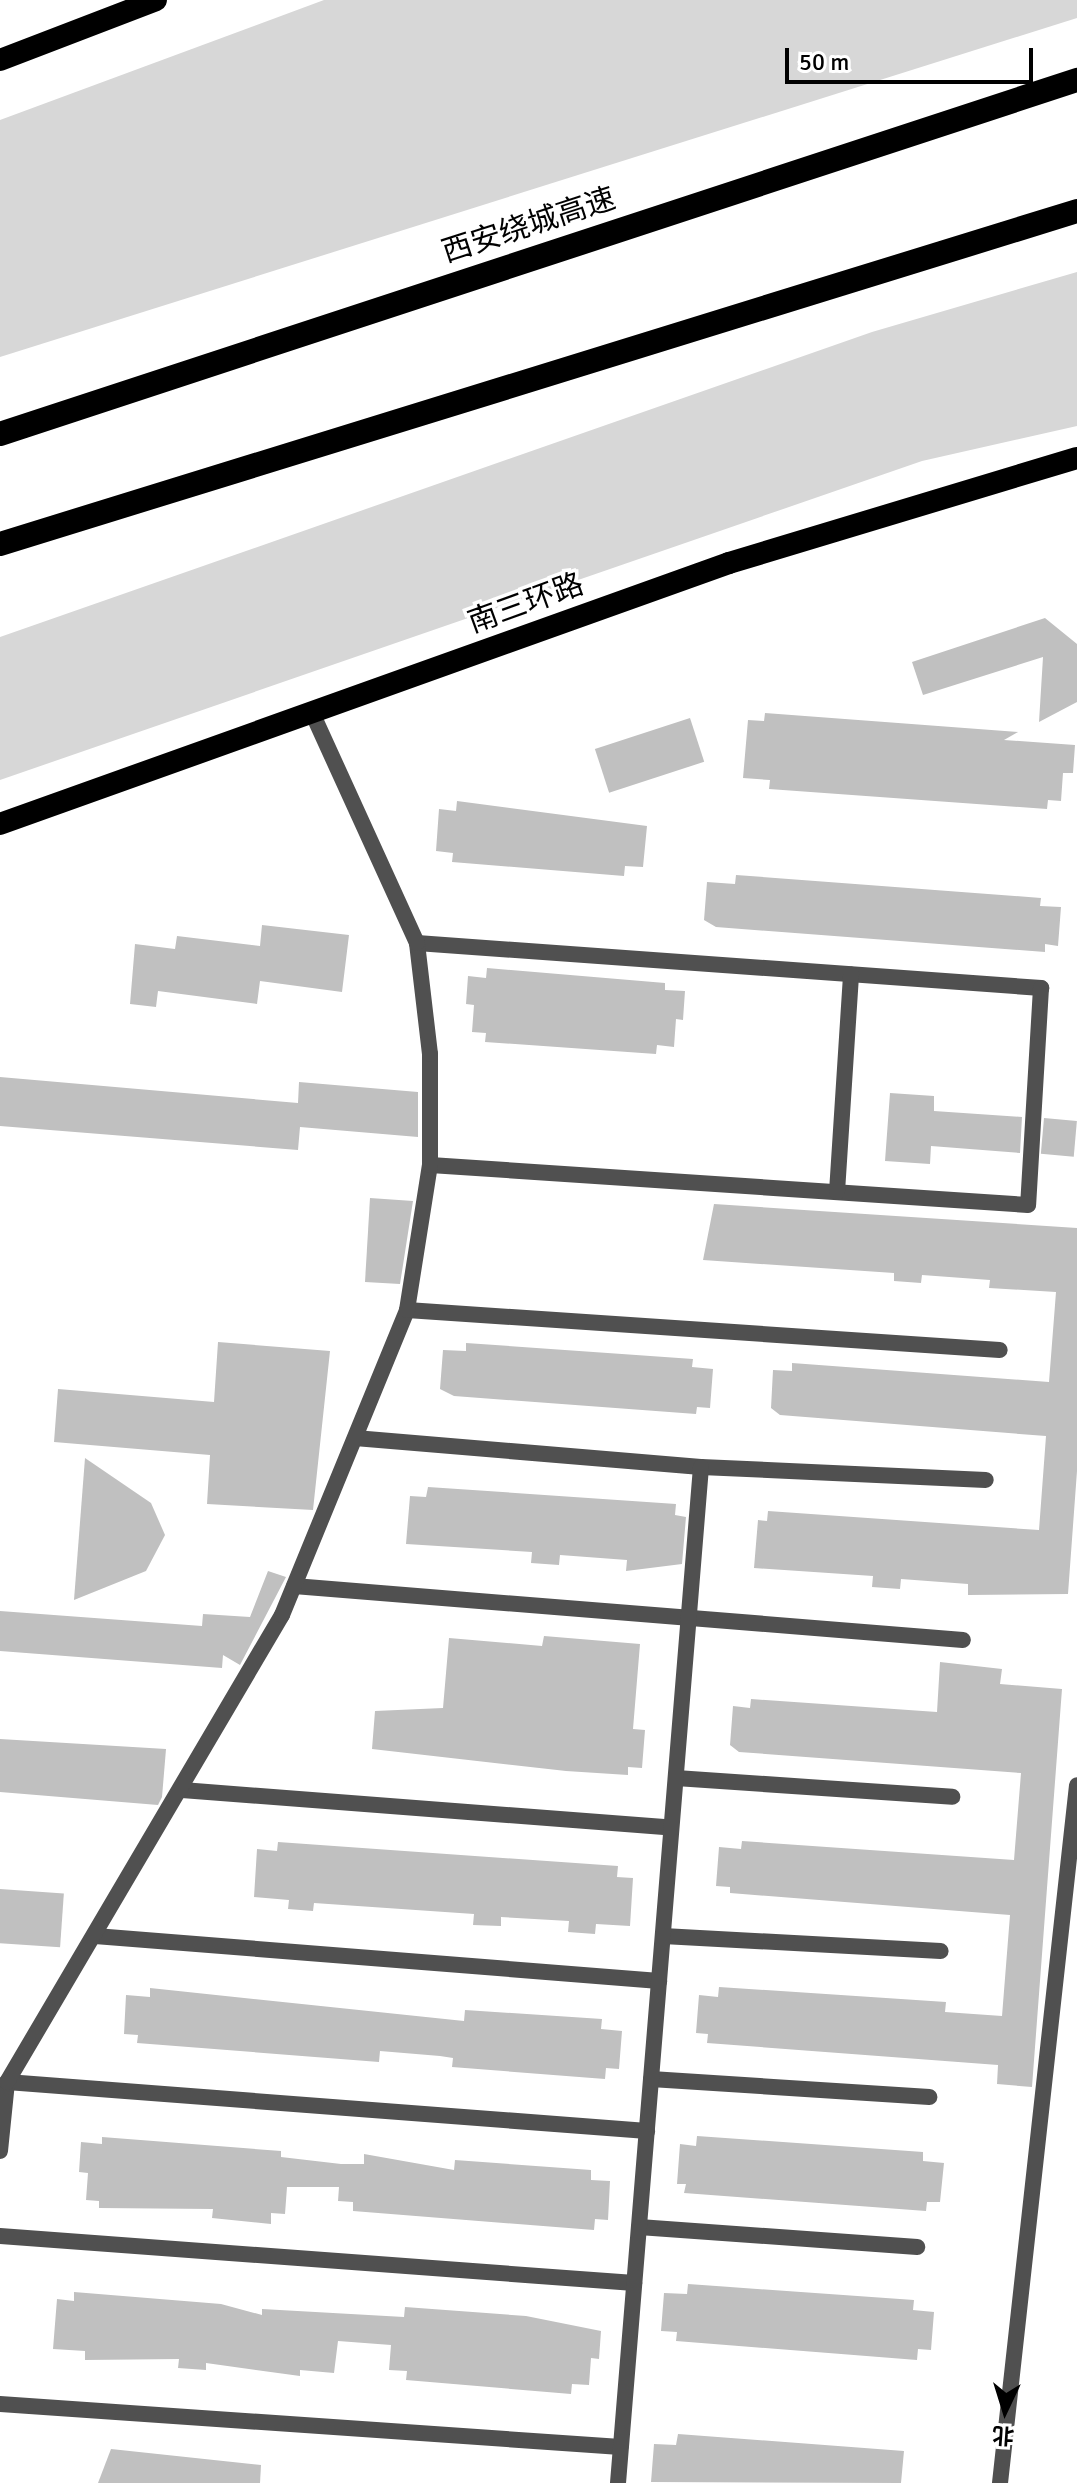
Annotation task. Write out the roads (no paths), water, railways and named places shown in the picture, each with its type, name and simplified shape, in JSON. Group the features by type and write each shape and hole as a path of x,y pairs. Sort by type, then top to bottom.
{"highway":[{"path":"0,60 156,0"},
{"name":"西安绕城高速","path":"0,434 1077,80"},
{"path":"0,544 1077,211"},
{"name":"南三环路","path":"0,824 729,563 1077,458"}],"street":[{"path":"0,2151 7,2082 182,1790 294,1586 407,1310 430,1165 430,1054 417,943 312,713"},
{"path":"417,943 1041,988 1028,1205 430,1165"},
{"path":"837,1192 851,974"},
{"path":"407,1310 1000,1350"},
{"path":"355,1438 701,1467 986,1480"},
{"path":"618,2483 701,1467"},
{"path":"294,1586 963,1640"},
{"path":"676,1778 952,1797"},
{"path":"1000,2483 1077,1785"},
{"path":"182,1790 671,1828"},
{"path":"95,1936 659,1981"},
{"path":"663,1936 941,1951"},
{"path":"651,2079 929,2097"},
{"path":"7,2082 647,2131"},
{"path":"639,2227 917,2247"},
{"path":"0,2236 634,2283"},
{"path":"0,2404 621,2447"}]}
